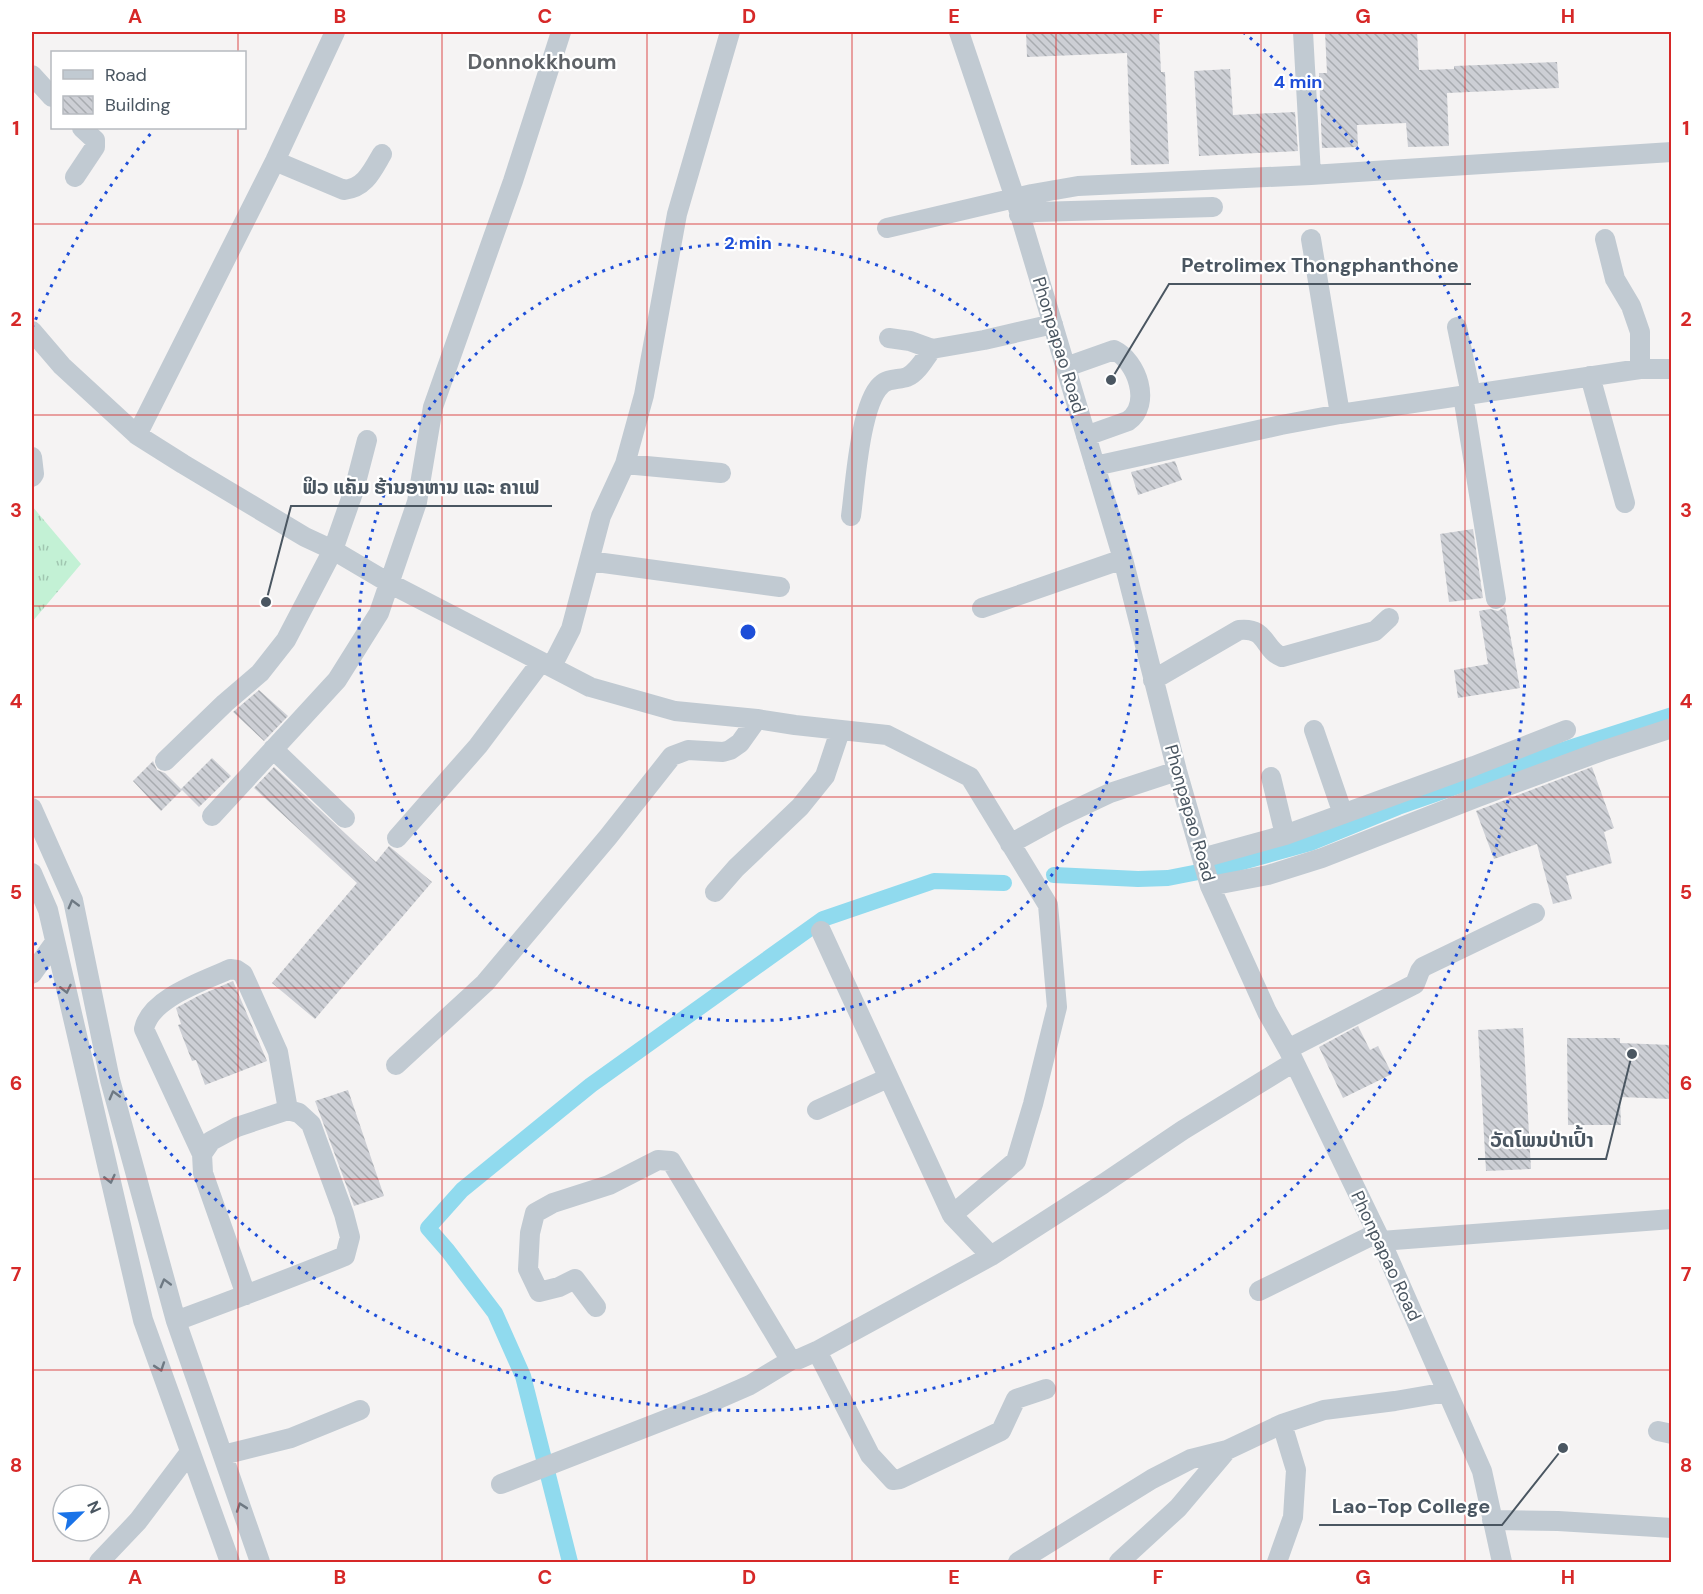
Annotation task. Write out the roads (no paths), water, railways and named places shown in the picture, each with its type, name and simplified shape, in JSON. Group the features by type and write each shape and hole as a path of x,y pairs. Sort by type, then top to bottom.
{"street":[{"path":"137,435 335,32"},
{"path":"212,816 337,680 379,613 417,502 433,407 513,181 561,32"},
{"path":"397,838 478,746 546,664 571,629 601,516 625,464 644,395 677,214 730,32"},
{"name":"Phonpapao Road","path":"960,32 1017,206 1123,559 1177,771 1210,886 1267,1012 1291,1055 1379,1237 1482,1472 1502,1563"},
{"path":"1303,32 1311,175"},
{"path":"32,75 51,96"},
{"path":"75,177 95,147 95,140 83,129"},
{"path":"887,228 1017,206 1078,186 1311,175 1671,152"},
{"path":"274,160 344,190 356,189 367,180 382,154"},
{"path":"1017,206 1036,212 1213,207"},
{"path":"1311,239 1340,414"},
{"path":"1605,239 1615,279 1631,306 1640,332 1640,369"},
{"path":"890,338 910,341 932,349 1053,324"},
{"path":"1456,327 1496,599"},
{"path":"32,331 62,366 137,435 305,537 590,687 675,711 887,735 970,777 1048,905 1057,1007 1016,1161 952,1215"},
{"path":"851,516 860,451 868,410 874,394 887,381 914,373 932,349"},
{"path":"1066,367 1114,350 1123,354 1130,363 1140,386 1140,404 1134,416 1128,421 1086,436"},
{"path":"1095,466 1340,414 1640,369 1671,369"},
{"path":"1590,376 1624,503"},
{"path":"165,761 260,673 286,640 333,550 354,490 367,440"},
{"path":"32,458 34,474 32,477"},
{"path":"625,464 720,473"},
{"path":"982,608 1123,559"},
{"path":"589,561 780,588"},
{"path":"1153,680 1239,630 1250,629 1257,632 1276,654 1282,657 1375,631 1389,618"},
{"path":"396,1065 485,983 608,837 672,756 680,751 688,750 723,752 730,750 740,742 758,719"},
{"path":"1210,886 1268,875 1322,858 1490,792 1671,728"},
{"path":"1314,730 1343,814"},
{"path":"1202,861 1285,835 1566,730"},
{"path":"715,892 736,868 800,807 825,776 840,731"},
{"path":"273,749 345,818"},
{"path":"1010,844 1110,793 1177,771"},
{"path":"1271,777 1285,835"},
{"path":"32,808 73,900 110,1080 176,1321 260,1563"},
{"path":"32,873 48,910 143,1320 230,1563"},
{"path":"501,1484 711,1402 750,1384 793,1359 799,1359 818,1351 991,1256 1183,1130 1291,1055 1415,984 1423,967 1534,913"},
{"path":"821,931 952,1215 991,1256"},
{"path":"32,974 55,942"},
{"path":"246,1295 203,1173 202,1154 144,1029 145,1022 156,1008 180,992 230,969 237,970 243,974 278,1052 288,1110"},
{"path":"817,1110 888,1077"},
{"path":"176,1321 345,1256 350,1237 344,1214 311,1124 299,1113 288,1110 237,1127 211,1141 202,1154"},
{"path":"596,1306 575,1279 559,1287 539,1292 528,1269 530,1233 535,1214 553,1203 609,1185 658,1160 671,1161 788,1356 793,1359"},
{"path":"1259,1291 1379,1237 1671,1219"},
{"path":"818,1351 870,1455 893,1480 900,1479 1001,1431 1016,1399 1046,1389"},
{"path":"1018,1563 1152,1479 1191,1459 1227,1450 1282,1424 1324,1410 1447,1392"},
{"path":"222,1455 291,1438 360,1410"},
{"path":"1277,1563 1293,1517 1296,1470 1282,1424"},
{"path":"1119,1563 1178,1508 1227,1450"},
{"path":"99,1563 138,1521 189,1452"},
{"path":"1492,1520 1558,1521 1671,1528"}],"waterway":[{"path":"1054,875 1168,878 1224,867 1310,843 1398,807 1547,755 1672,715"},
{"path":"570,1562 523,1376 495,1313 428,1228 462,1190 591,1085 823,919 934,881 1004,883"}],"place":[{"name":"Petrolimex Thongphanthone","path":"1111,380"},
{"name":"ຟິວ ແຄັມ ຮ້ານອາຫານ ແລະ ຄາເຟ","path":"266,602"},
{"name":"ວັດໂພນປ່າເປົ້າ","path":"1632,1054"},
{"name":"Lao-Top College","path":"1563,1448"}],"district":[{"name":"Donnokkhoum","path":"542,62"}]}
